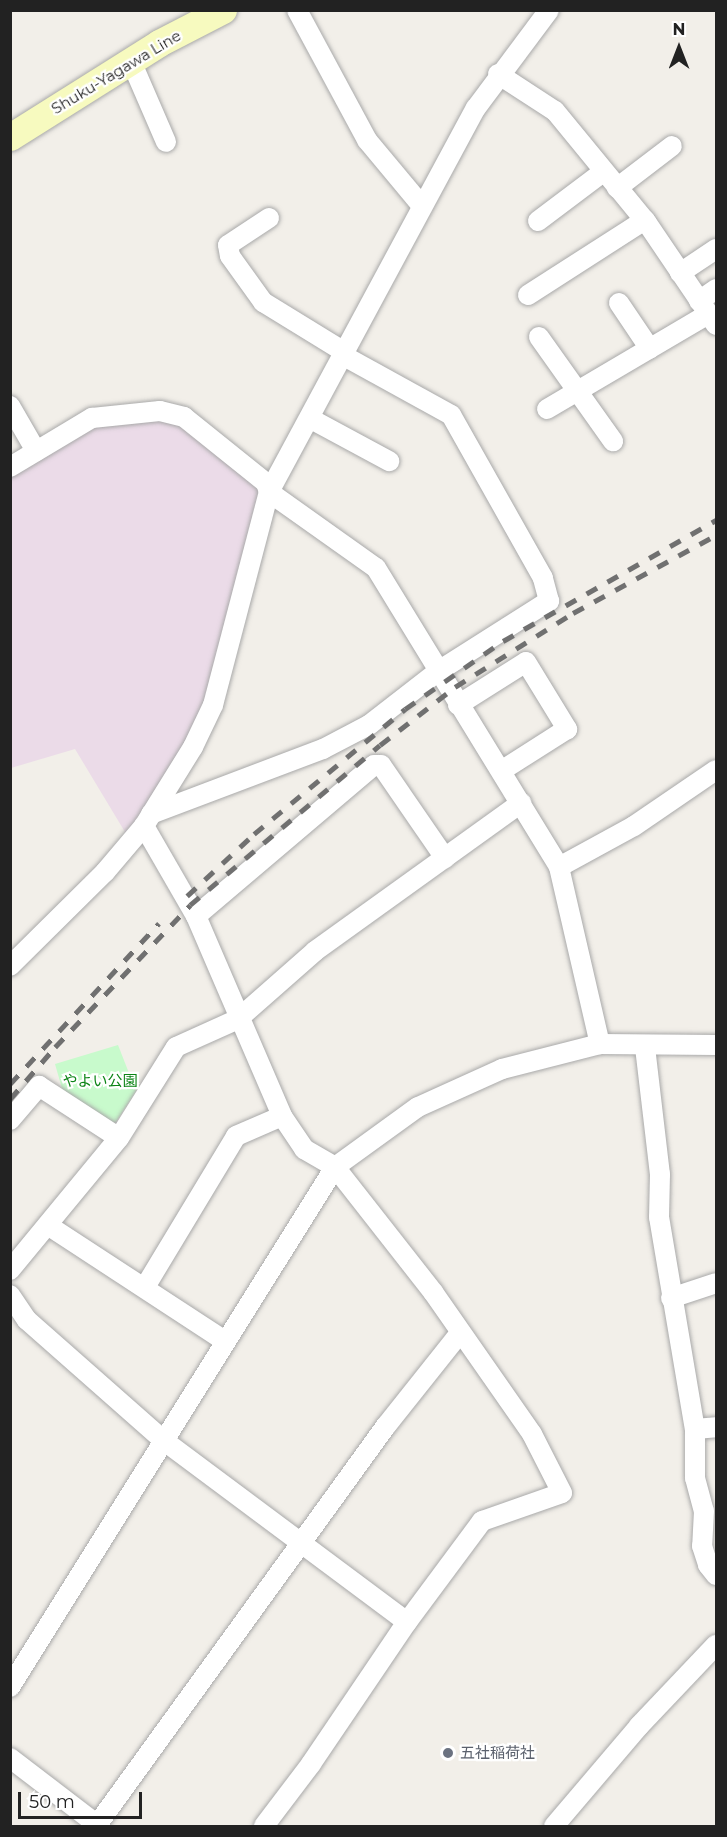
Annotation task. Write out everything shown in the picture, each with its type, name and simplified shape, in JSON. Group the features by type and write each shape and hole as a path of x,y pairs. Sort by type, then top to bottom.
{"main road":[{"name":"Shuku-Yagawa Line","path":"10,136 131,61 222,10"}],"street":[{"path":"297,10 367,140 422,206"},
{"path":"10,966 105,872 148,820 193,747 213,705 269,492 311,419 422,206 498,74 549,10"},
{"path":"131,61 166,142"},
{"path":"498,74 555,111 603,172 645,220 708,313"},
{"path":"617,188 672,146"},
{"path":"538,221 603,172"},
{"path":"148,820 323,749 369,725 437,672 549,601 543,578 451,415 345,354 263,302 230,256 228,245 269,218"},
{"path":"528,295 645,220"},
{"path":"680,273 717,249"},
{"path":"547,409 708,313 717,289"},
{"path":"619,303 650,349"},
{"path":"539,337 613,441"},
{"path":"10,406 36,451"},
{"path":"10,467 92,418 160,411 184,417 266,483 269,492 376,568 437,672 559,867 600,1044"},
{"path":"311,419 389,461"},
{"path":"458,705 526,662 567,729 501,771"},
{"path":"196,916 374,765 381,765 445,858"},
{"path":"559,867 634,826 717,770"},
{"path":"10,1270 49,1226 119,1138 176,1047 238,1019 315,951 521,803"},
{"path":"148,820 196,916 238,1019 282,1116 304,1149 335,1167 433,1292 532,1434 562,1493 482,1521 407,1622 311,1764 264,1827"},
{"path":"10,1687 335,1167 418,1107 464,1084 502,1069 600,1044 645,1047 717,1045"},
{"path":"645,1047 660,1174 658,1218 695,1429 695,1478 704,1511 702,1546 708,1565 717,1575"},
{"path":"10,1120 39,1086 119,1138"},
{"path":"145,1287 236,1136 282,1116"},
{"path":"49,1226 225,1341"},
{"path":"671,1298 717,1282"},
{"path":"10,1295 27,1320 163,1440 407,1622"},
{"path":"10,1758 98,1826 386,1426 460,1333"},
{"path":"695,1429 717,1427"},
{"path":"554,1827 639,1726 717,1645"}],"shaded area":[{"path":"159,416 182,421 263,492 207,706 128,837 75,749 11,768 11,473 94,422"}],"green space":[{"name":"やよい公園","path":"118,1045 136,1091 116,1122 108,1124 63,1092 55,1064"}],"railway":[{"path":"187,896 254,834 405,709 503,641 716,520"},
{"path":"10,1099 55,1047 190,905 380,745 455,687 573,613 716,535"},
{"path":"10,1084 159,923"}],"place":[{"name":"五社稲荷社","path":"448,1753"}]}
